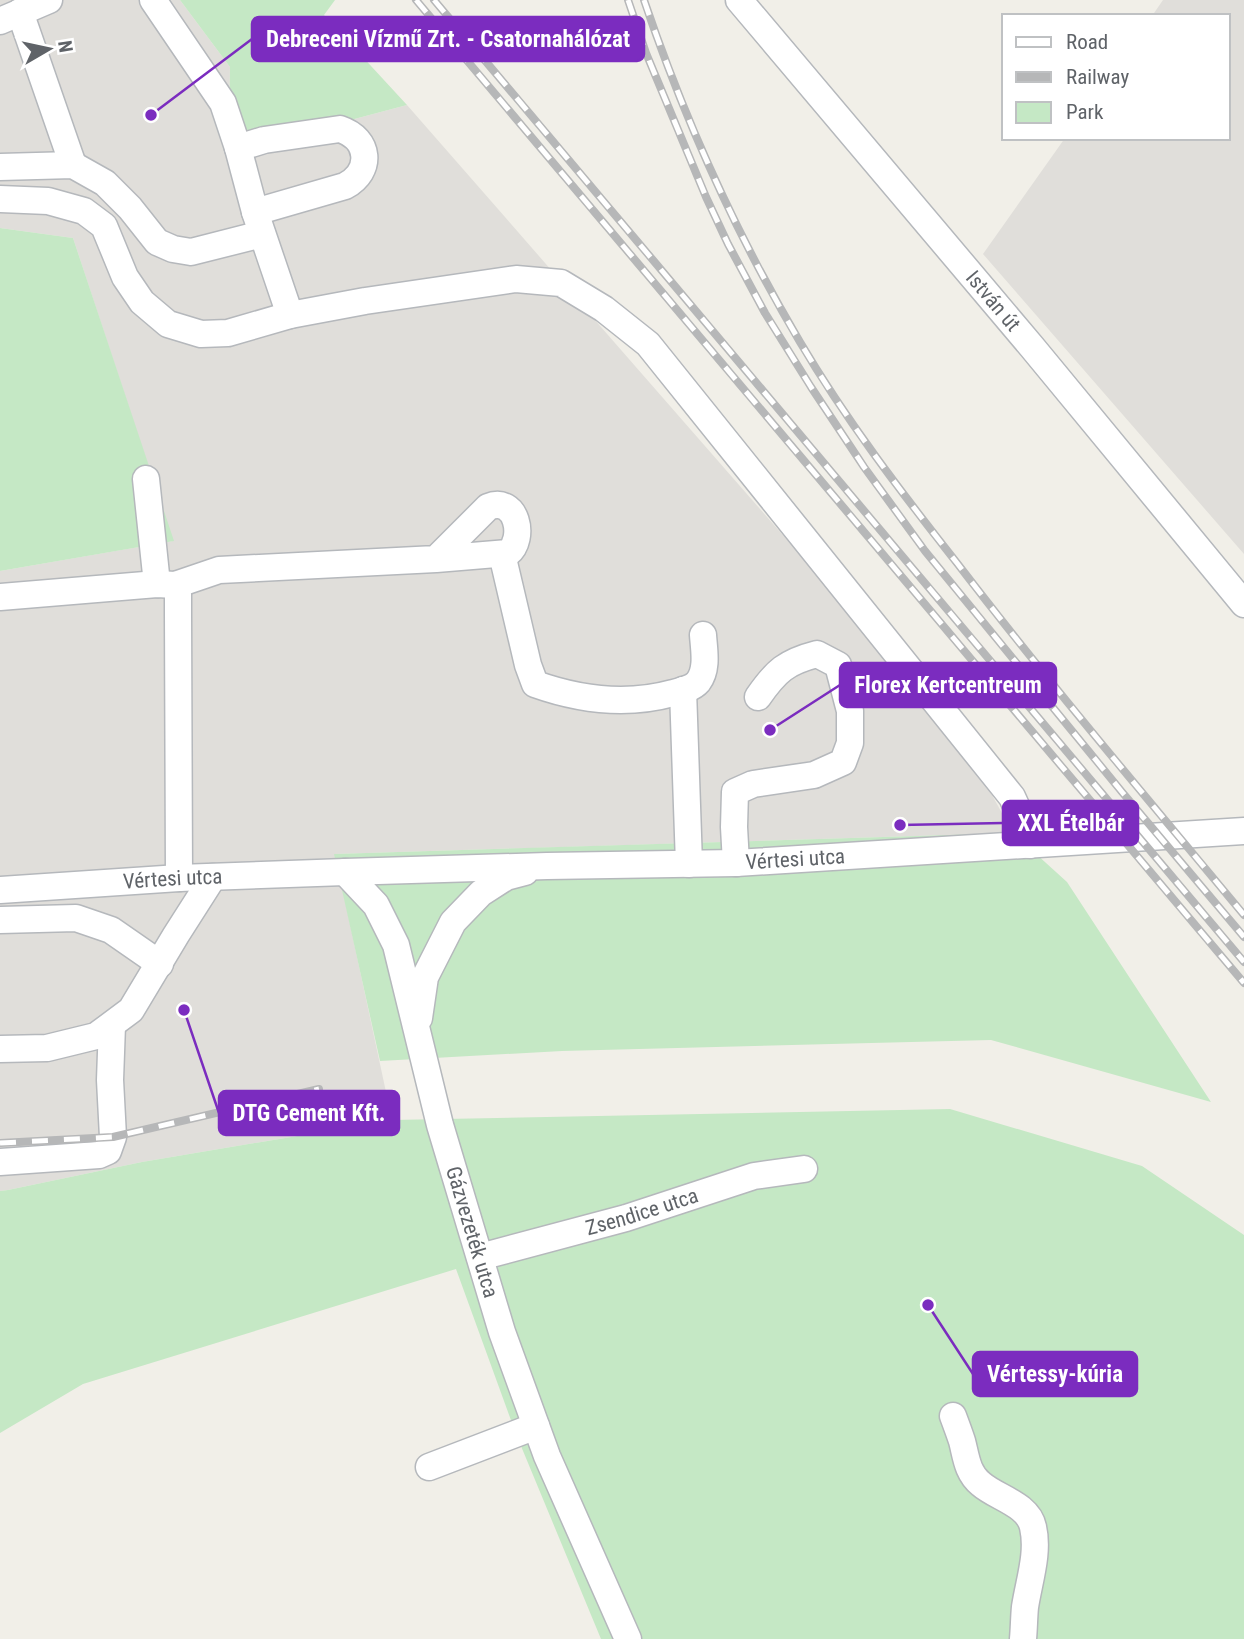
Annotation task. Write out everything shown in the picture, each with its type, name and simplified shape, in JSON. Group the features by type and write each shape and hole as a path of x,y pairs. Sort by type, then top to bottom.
{"street":[{"path":"49,0 10,16 73,165"},
{"path":"153,0 223,103 290,315"},
{"name":"István út","path":"739,0 1032,347 1244,604"},
{"path":"0,167 73,165 105,183 130,208 157,242 173,249 191,251 354,182 364,166 365,156 357,138 340,129 264,139 238,148"},
{"path":"0,199 48,201 84,211 104,226 125,277 142,302 168,324 201,334 228,333 290,315 516,279 561,283 604,309 648,344 1012,797 1030,845"},
{"path":"146,479 166,585 178,594 179,878"},
{"path":"0,597 166,585 219,569 436,559 502,554 514,549 517,540 514,514 504,506 495,504 488,507 436,559"},
{"path":"502,554 528,665 535,684 558,692 620,701 655,698 683,690 697,683 705,666 703,635"},
{"path":"736,863 735,792 753,784 814,775 843,762 850,743 850,711 838,665 817,654 796,660 772,677 758,697"},
{"path":"683,690 689,864"},
{"name":"Vértesi utca","path":"0,890 179,878 736,863 1244,831"},
{"name":"Gázvezeték utca","path":"547,866 506,877 481,893 453,922 425,977 417,1027 440,1125 502,1332 547,1456 628,1639"},
{"path":"345,872 376,905 396,945 417,1027"},
{"path":"0,1049 47,1048 96,1036 131,1010 213,877"},
{"path":"0,920 76,918 111,930 160,964"},
{"path":"0,1161 99,1155 107,1151 113,1137 110,1080 112,1025"},
{"name":"Zsendice utca","path":"480,1258 626,1218 754,1176 804,1169"},
{"path":"953,1416 968,1466 978,1483 1018,1506 1033,1525 1033,1566 1025,1608 1023,1639"},
{"path":"429,1467 537,1426"}],"shaded area":[{"path":"0,0 180,0 230,67 229,135 313,130 407,105 961,739 1013,833 335,854 392,1120 142,1162 0,1191 0,571 173,541 73,238 0,228"},
{"path":"1163,0 1244,0 1244,554 983,254 1064,140 1230,140 1230,14 1153,14"}],"green space":[{"path":"180,0 335,0 324,15 407,105 313,130 229,136 230,67"},
{"path":"0,228 73,238 174,541 0,571"},
{"path":"1013,833 1067,882 1211,1102 991,1040 562,1051 380,1061 334,854"},
{"path":"950,1109 1142,1166 1244,1235 1244,1639 601,1639 516,1434 456,1269 83,1384 0,1433 0,1191 142,1162 392,1120"}],"railway":[{"path":"416,0 1244,983"},
{"path":"434,0 1244,962"},
{"path":"628,0 646,53 728,244 765,313 811,387 864,467 925,551 1244,937"},
{"path":"644,0 694,132 733,217 800,342 836,399 895,482 992,608 1244,915"},
{"path":"0,1143 113,1137 319,1089"}],"place":[{"name":"Debreceni Vízmű Zrt. - Csatornahálózat","path":"151,115"},
{"name":"Florex Kertcentreum","path":"770,730"},
{"name":"XXL Ételbár","path":"900,825"},
{"name":"DTG Cement Kft.","path":"184,1010"},
{"name":"Vértessy-kúria","path":"928,1305"}]}
